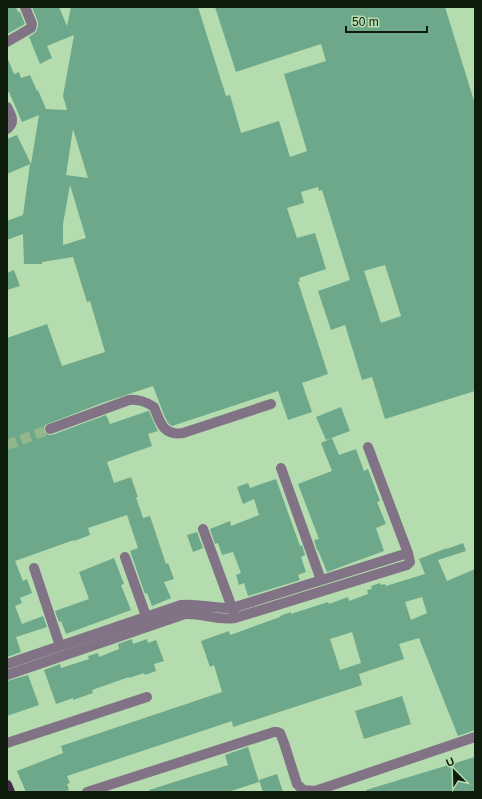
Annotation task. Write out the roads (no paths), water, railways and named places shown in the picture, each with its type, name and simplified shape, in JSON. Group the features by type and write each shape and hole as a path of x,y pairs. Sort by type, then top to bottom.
{"main road":[{"path":"7,785 10,792"}],"street":[{"path":"7,42 31,28 32,24 25,7"},
{"path":"7,107 12,121 11,126 7,129"},
{"path":"50,429 133,399 154,407 164,428 176,434 271,404"},
{"path":"7,675 186,614 194,614 223,620 236,618 407,565 410,562 408,553 368,447"},
{"path":"281,468 321,580"},
{"path":"203,529 236,618"},
{"path":"7,664 181,605 194,604 219,608 232,608 408,553"},
{"path":"125,557 146,616"},
{"path":"34,568 60,646"},
{"path":"7,742 147,697"},
{"path":"87,792 274,732 280,733 297,784 303,790 309,792 315,792 475,737"}],"tunnel":[{"path":"7,445 50,429"}]}
